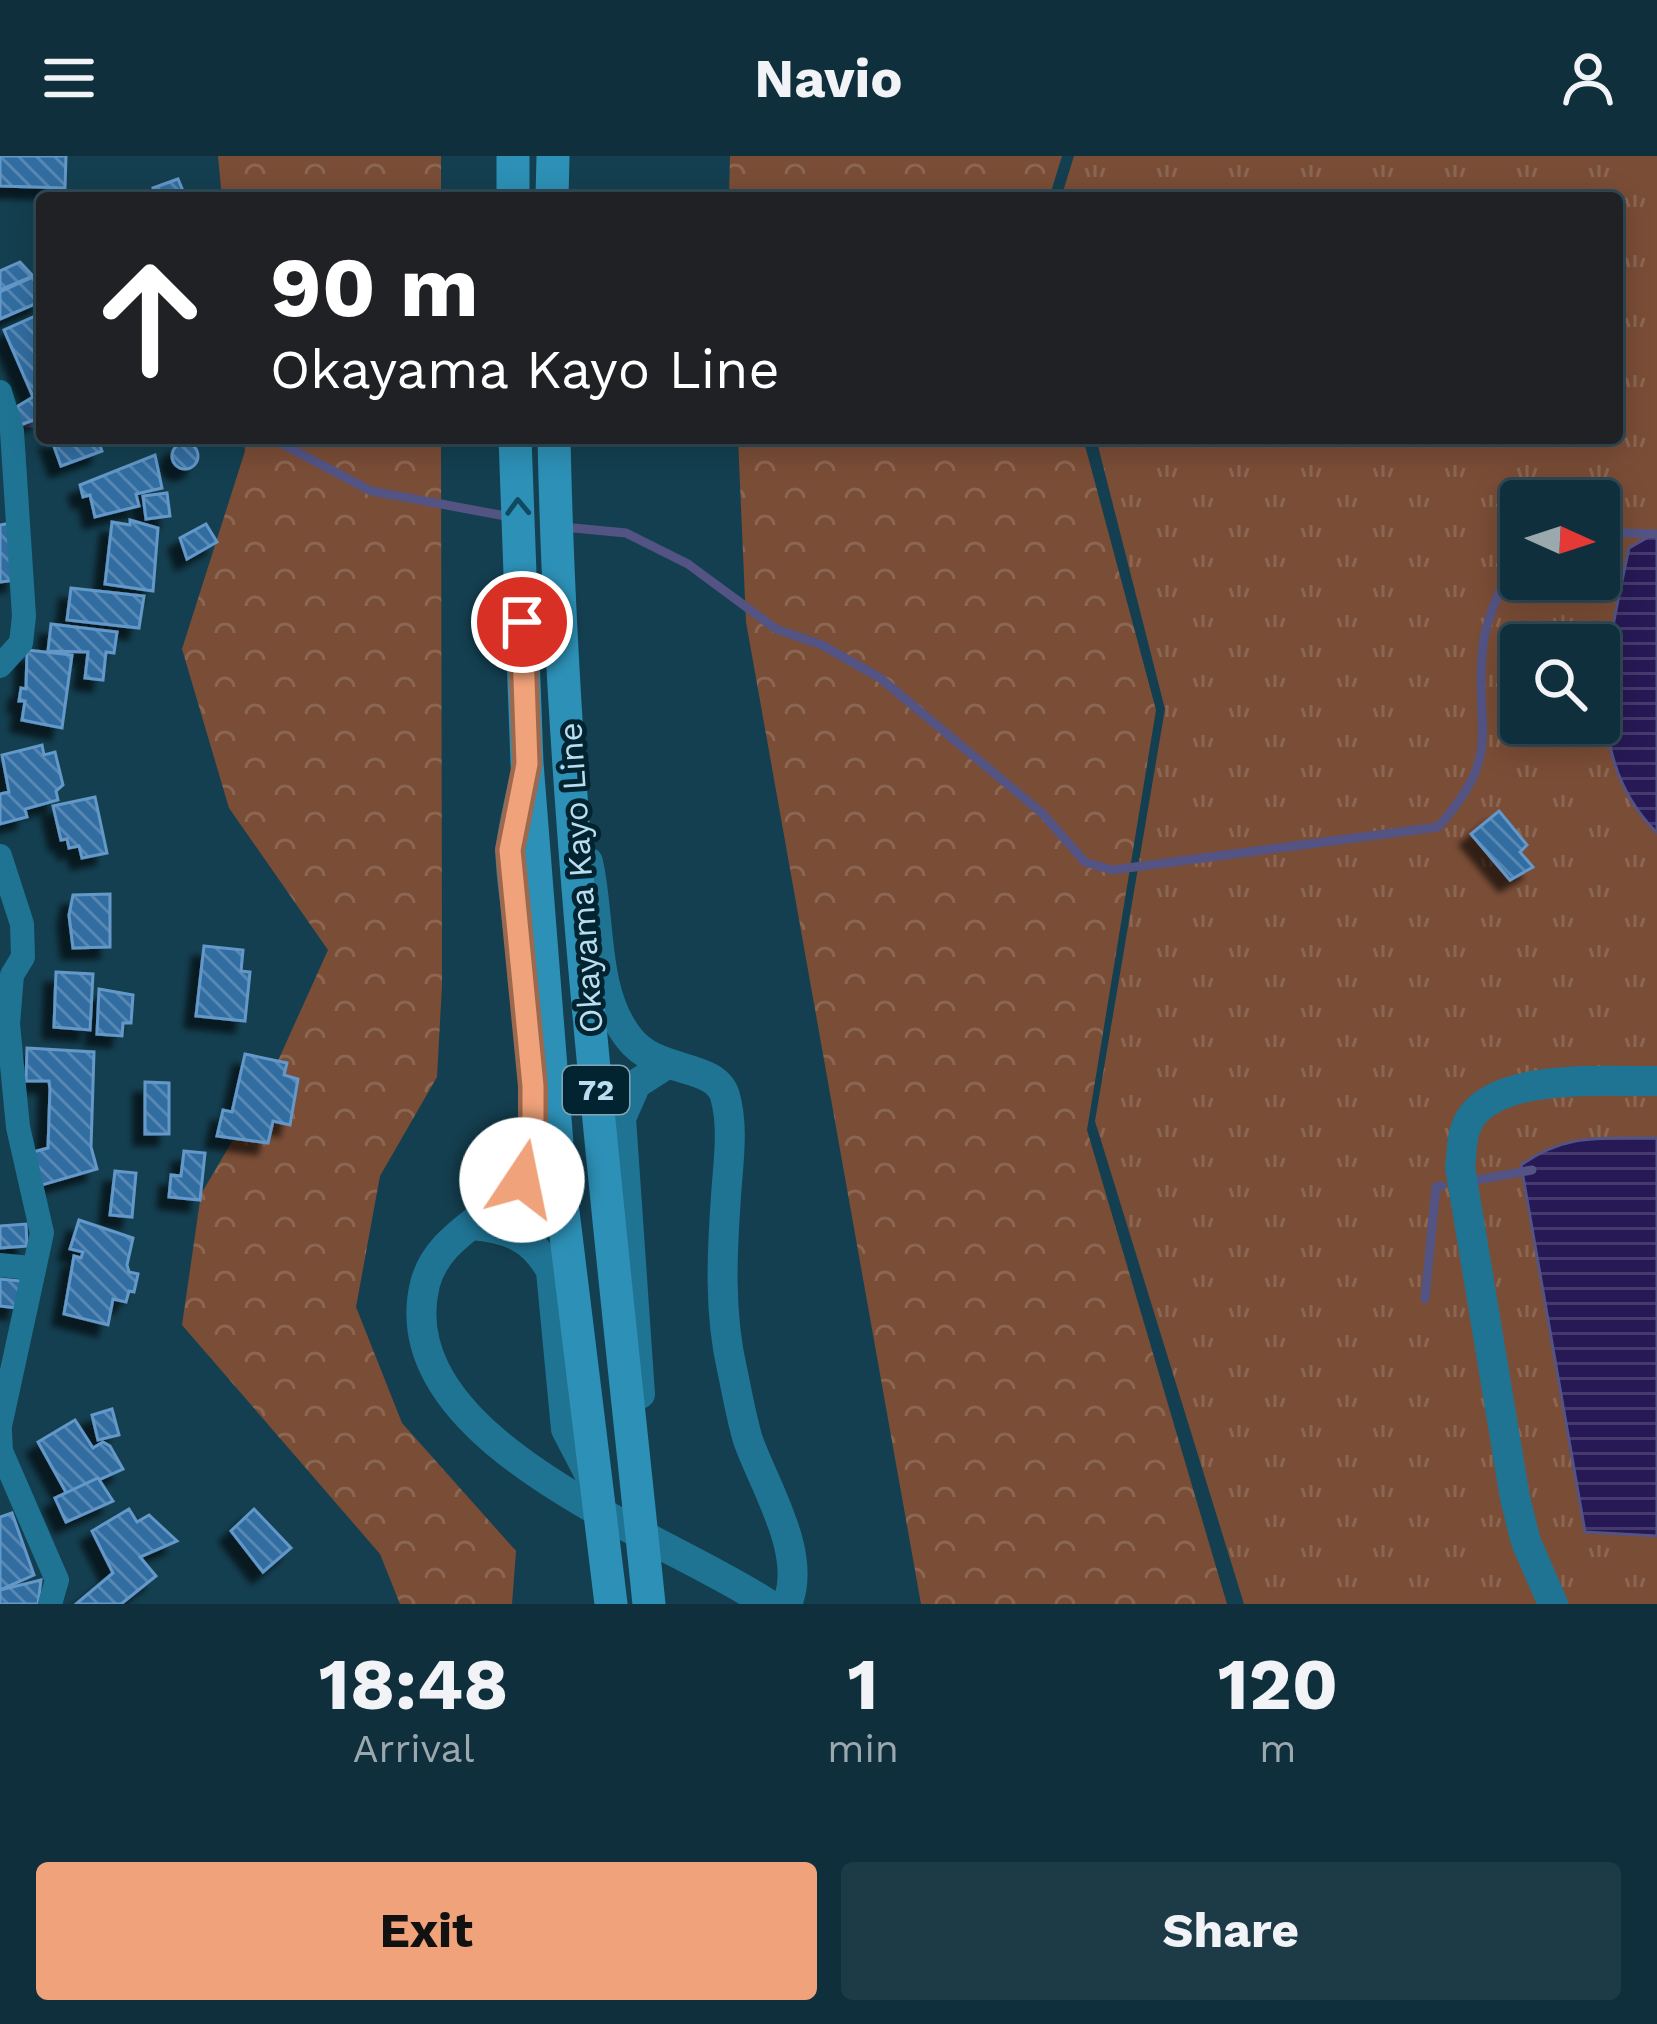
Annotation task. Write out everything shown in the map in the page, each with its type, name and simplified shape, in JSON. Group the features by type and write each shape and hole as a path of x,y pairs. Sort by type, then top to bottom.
{"main road":[{"path":"513,156 513,192"},
{"path":"552,192 553,156"},
{"name":"Okayama Kayo Line","path":"515,444 527,764 561,1196 611,1604"},
{"name":"Okayama Kayo Line","path":"554,444 572,794 649,1604"}],"street":[{"path":"0,392 9,423 6,475 24,616 21,643 0,666"},
{"path":"527,764 510,850 533,1086 533,1146 522,1180 434,1264 425,1283 424,1329 451,1394 496,1442 545,1480 759,1598"},
{"path":"572,794 594,889 605,988 631,1042 664,1066 700,1071 723,1089 730,1118 722,1264 725,1339 746,1434 790,1552 795,1585 787,1604"},
{"path":"0,856 22,924 23,957 11,975 8,1024 18,1127 42,1233 0,1428 1,1451 57,1580 50,1604"},
{"path":"632,1446 640,1413 640,1349 620,1163 621,1118 636,1084 664,1066"},
{"path":"1553,1604 1526,1542 1512,1482 1460,1168 1466,1126 1486,1103 1512,1090 1562,1082 1657,1082"},
{"path":"471,1225 502,1227 520,1236 541,1252 551,1271 566,1429 597,1490"},
{"path":"0,1265 31,1268"}],"green space":[{"path":"218,156 441,156 441,192 221,192"},
{"path":"730,156 1062,156 1051,192 729,192"},
{"path":"1074,156 1657,156 1657,1604 1244,1604 1095,1121 1165,709 1098,444 1623,444 1623,192 1063,192"},
{"path":"244,444 441,444 442,985 437,1077 380,1176 356,1307 402,1423 516,1551 512,1604 400,1604 380,1554 182,1325 201,1194 272,1074 328,950 229,808 182,649"},
{"path":"738,444 1085,444 1156,710 1087,1130 1227,1604 921,1604 746,622"}],"shaded area":[{"path":"1657,532 1657,833 1632,802 1611,744 1620,744 1620,624 1614,624 1629,548"},
{"path":"1657,1138 1657,1536 1585,1532 1521,1165 1570,1142"}],"building":[{"path":"0,156 66,156 65,188 0,186"},
{"path":"178,179 183,192 154,192 153,188"},
{"path":"20,262 33,276 0,290 0,271"},
{"path":"33,277 36,304 0,319 0,292"},
{"path":"36,316 36,419 20,425 13,409 33,397 4,330"},
{"path":"53,444 99,444 102,451 61,466"},
{"path":"180,444 190,444 197,451 197,461 190,468 180,468 173,461 173,451"},
{"path":"155,455 162,488 136,494 139,506 95,517 90,495 83,497 80,485"},
{"path":"167,493 170,516 146,519 143,496"},
{"path":"130,520 158,528 153,591 105,584 112,522 130,525"},
{"path":"11,523 17,580 0,582 0,525"},
{"path":"206,524 217,542 187,559 180,538"},
{"path":"71,588 144,596 139,628 67,620"},
{"path":"51,624 117,632 114,653 106,652 103,680 85,678 88,652 48,651"},
{"path":"27,650 72,655 62,728 22,720 25,701 19,701 21,688 26,689"},
{"path":"42,745 44,755 55,752 63,785 56,791 58,800 25,809 27,817 0,824 0,794 9,792 2,755"},
{"path":"95,797 107,853 82,858 79,846 69,848 67,839 61,840 53,806"},
{"path":"1499,811 1527,845 1520,852 1533,867 1510,880 1471,834"},
{"path":"110,894 110,947 73,948 69,915 73,895"},
{"path":"204,946 243,950 241,971 250,972 245,1021 196,1016"},
{"path":"56,972 93,974 90,1030 54,1027"},
{"path":"99,989 133,995 131,1023 123,1023 122,1036 97,1034"},
{"path":"27,1048 94,1052 91,1147 97,1169 42,1185 33,1152 48,1148 50,1089 49,1081 26,1081"},
{"path":"245,1054 287,1063 284,1075 298,1079 290,1125 273,1121 268,1143 217,1136 223,1110 232,1112"},
{"path":"145,1082 169,1083 169,1134 145,1134"},
{"path":"184,1151 205,1153 200,1200 169,1197 171,1175 181,1176"},
{"path":"115,1171 136,1173 132,1217 110,1215"},
{"path":"79,1220 133,1238 127,1265 129,1272 138,1274 134,1292 129,1291 126,1302 113,1299 108,1325 64,1314 74,1256 81,1258 83,1252 70,1249"},
{"path":"26,1224 27,1246 0,1248 0,1226"},
{"path":"0,1279 21,1281 18,1308 0,1306"},
{"path":"112,1409 119,1435 98,1440 92,1415"},
{"path":"75,1420 93,1448 103,1442 110,1446 123,1469 67,1494 38,1442"},
{"path":"98,1478 113,1501 66,1522 55,1498"},
{"path":"129,1509 137,1522 149,1515 177,1541 140,1557 156,1576 121,1604 76,1604 113,1573 92,1531"},
{"path":"254,1509 291,1548 263,1572 231,1531"},
{"path":"12,1513 34,1575 0,1590 0,1517"},
{"path":"41,1580 38,1604 0,1604 0,1590"}],"waterway":[{"path":"12,423 36,423"},
{"path":"282,444 371,491 511,517"},
{"path":"563,527 626,533 688,564 776,629 822,645 880,678 1042,813 1085,862 1112,870 1438,827 1459,801 1479,759 1485,633 1500,593"},
{"path":"1620,533 1657,534"},
{"path":"1476,1180 1532,1170"},
{"path":"1425,1299 1436,1187 1442,1186"}],"route":[{"path":"522,622 527,764 510,850 533,1086 533,1146 522,1180"}]}
